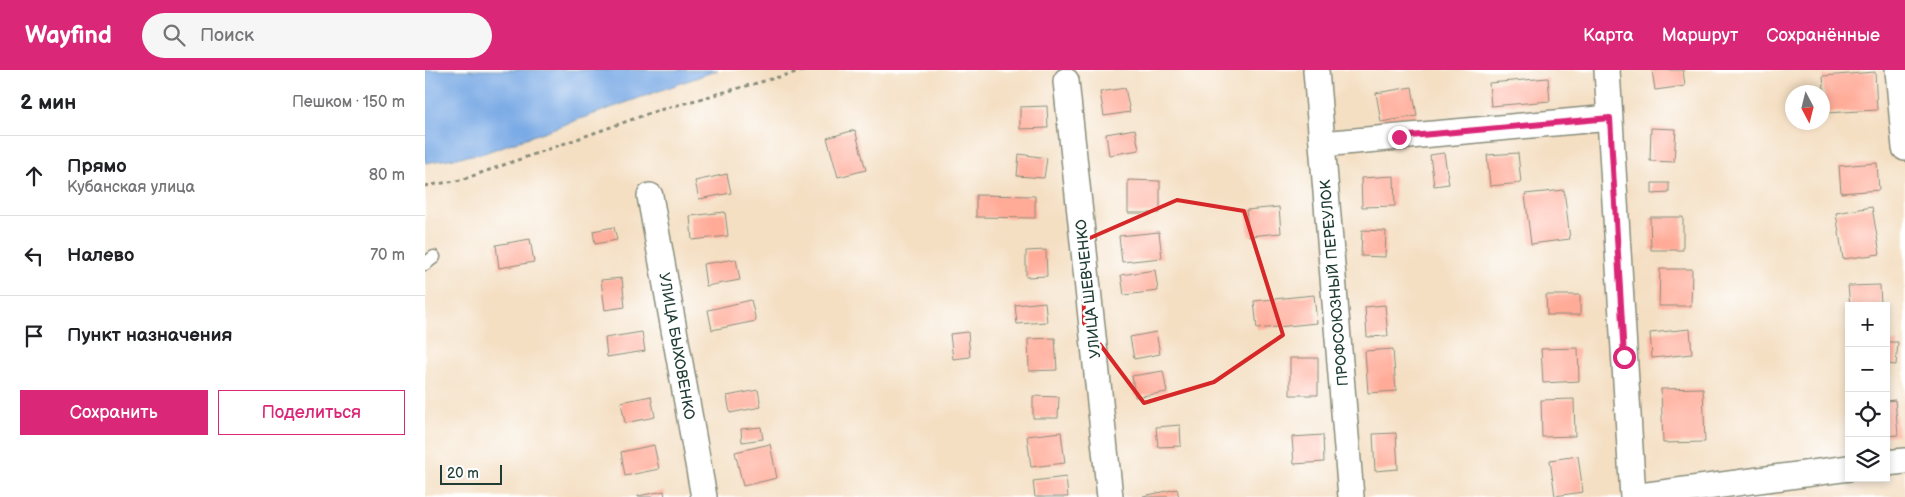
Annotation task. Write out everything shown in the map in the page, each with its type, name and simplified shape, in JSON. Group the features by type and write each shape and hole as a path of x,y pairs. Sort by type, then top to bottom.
{"street":[{"name":"ПРОФСОЮЗНЫЙ ПЕРЕУЛОК","path":"1316,70 1351,497"},
{"path":"1607,70 1633,497 1845,469"},
{"path":"1898,70 1905,148"},
{"name":"УЛИЦА ШЕВЧЕНКО","path":"1066,81 1110,497"},
{"path":"1322,144 1610,118"},
{"name":"УЛИЦА БЫХОВЕНКО","path":"650,196 704,497"},
{"path":"1890,463 1905,461"}],"path":[{"path":"425,186 461,180 656,111 804,70"}],"highlighted area":[{"path":"1177,200 1244,211 1283,335 1214,382 1144,403 1084,323 1083,241"}],"water":[{"path":"425,70 718,70 484,153 425,163"}],"building":[{"path":"1652,70 1683,70 1685,86 1655,90"},
{"path":"1875,72 1877,110 1830,113 1830,85 1824,85 1823,76"},
{"path":"1548,78 1550,101 1491,106 1489,83"},
{"path":"1412,87 1417,116 1381,122 1376,93"},
{"path":"1125,88 1130,112 1104,116 1100,92"},
{"path":"1047,106 1048,128 1020,129 1020,107"},
{"path":"1651,128 1676,129 1674,162 1650,161"},
{"path":"1135,129 1139,150 1109,155 1106,134"},
{"path":"855,130 866,170 838,177 827,138"},
{"path":"1444,153 1449,184 1434,186 1430,155"},
{"path":"1518,153 1521,183 1490,186 1487,155"},
{"path":"1019,154 1047,158 1044,178 1017,176"},
{"path":"1877,163 1879,190 1841,193 1839,166"},
{"path":"727,174 731,193 699,199 695,181"},
{"path":"1394,176 1395,206 1362,207 1361,178"},
{"path":"1128,180 1160,181 1160,213 1128,213"},
{"path":"1652,183 1669,183 1669,193 1652,194"},
{"path":"1564,190 1570,239 1531,244 1525,194"},
{"path":"976,195 1035,196 1035,218 976,217"},
{"path":"1279,207 1281,233 1249,236 1246,210"},
{"path":"1872,207 1880,254 1843,259 1836,213"},
{"path":"725,212 728,236 692,240 690,216"},
{"path":"1650,217 1683,217 1683,250 1651,250"},
{"path":"614,227 617,240 595,244 593,231"},
{"path":"1362,230 1386,231 1385,257 1361,256"},
{"path":"1159,232 1162,258 1122,262 1119,236"},
{"path":"530,239 534,262 499,268 496,245"},
{"path":"1046,250 1047,276 1026,277 1026,251"},
{"path":"736,259 740,280 706,286 703,264"},
{"path":"1660,269 1692,269 1691,306 1659,306"},
{"path":"1155,270 1158,291 1124,295 1121,275"},
{"path":"622,278 625,307 605,310 601,280"},
{"path":"1880,285 1881,302 1850,302 1848,286"},
{"path":"1314,295 1317,323 1257,329 1254,301"},
{"path":"1546,295 1580,295 1580,315 1547,315"},
{"path":"751,300 756,321 712,330 708,310"},
{"path":"1045,302 1047,322 1017,324 1015,305"},
{"path":"1385,305 1388,336 1367,337 1365,307"},
{"path":"1690,329 1692,354 1652,358 1650,333"},
{"path":"642,332 645,351 607,357 605,338"},
{"path":"968,332 970,357 953,359 950,334"},
{"path":"1156,332 1160,354 1134,359 1130,337"},
{"path":"1055,338 1057,370 1029,371 1028,339"},
{"path":"1890,342 1898,342 1896,365 1890,364"},
{"path":"1578,348 1579,381 1543,383 1541,349"},
{"path":"1393,349 1396,391 1368,393 1365,351"},
{"path":"1290,358 1318,358 1318,395 1290,395"},
{"path":"1163,371 1167,392 1135,397 1132,376"},
{"path":"1703,388 1705,442 1663,443 1661,389"},
{"path":"758,390 761,407 730,413 727,396"},
{"path":"651,396 655,417 625,423 621,402"},
{"path":"1033,396 1059,397 1058,418 1033,418"},
{"path":"1574,399 1575,436 1542,437 1541,400"},
{"path":"1895,400 1898,435 1890,436 1890,401"},
{"path":"1180,425 1181,446 1158,447 1156,427"},
{"path":"761,427 763,439 742,442 741,429"},
{"path":"1061,432 1065,463 1031,467 1027,436"},
{"path":"1396,433 1398,469 1375,471 1373,434"},
{"path":"1323,435 1324,462 1294,464 1292,437"},
{"path":"770,444 777,478 743,486 735,452"},
{"path":"654,445 659,469 625,476 621,452"},
{"path":"1578,456 1583,492 1555,496 1550,460"},
{"path":"1066,477 1068,497 1035,497 1033,481"},
{"path":"1177,489 1179,497 1143,497 1143,496"},
{"path":"664,491 665,497 638,497 638,496"}],"route":[{"path":"1399,137 1610,118 1624,357"}]}
